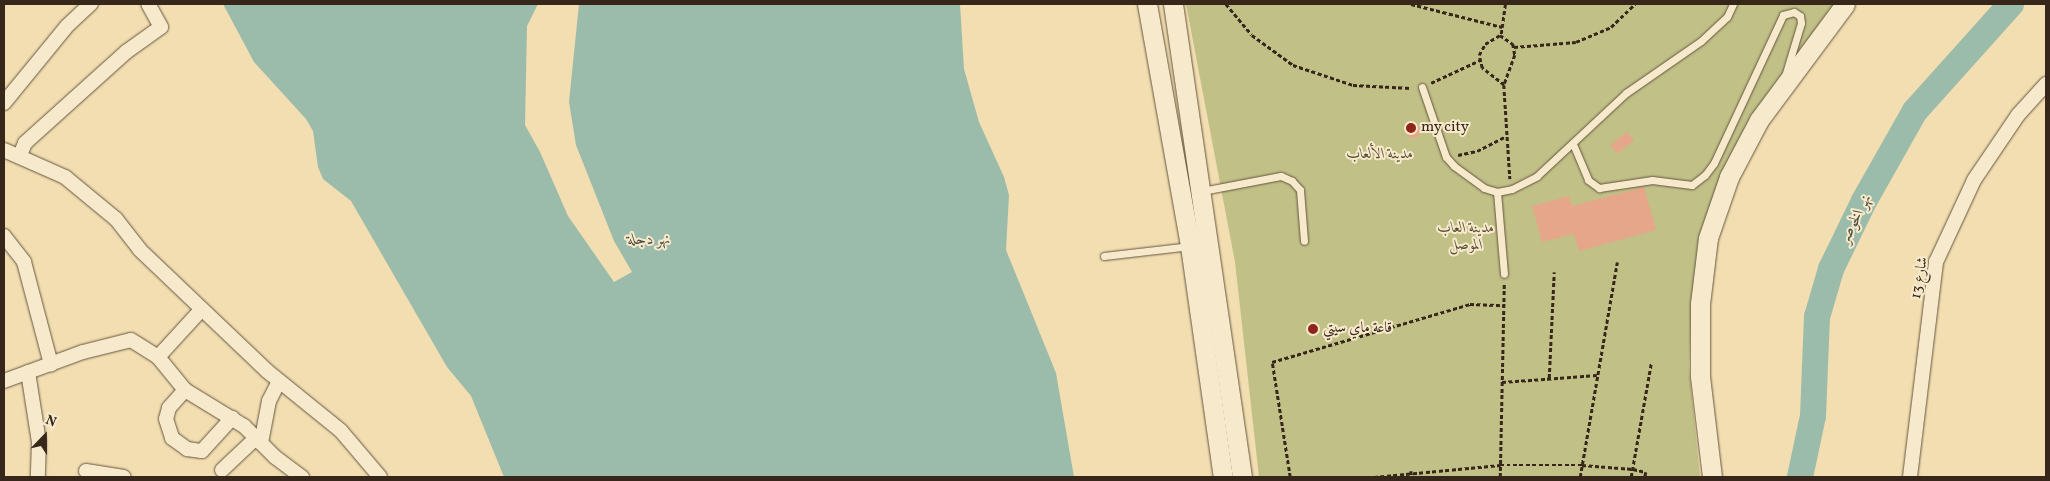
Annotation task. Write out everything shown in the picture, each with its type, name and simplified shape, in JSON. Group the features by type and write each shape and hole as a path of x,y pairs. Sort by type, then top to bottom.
{"main road":[{"path":"1147,4 1190,246 1223,477"},
{"path":"1173,4 1202,192 1242,477"},
{"path":"1712,477 1700,376 1700,304 1707,246 1729,177 1759,120 1845,4"},
{"path":"1157,56 1180,52"}],"street":[{"path":"4,103 67,26 91,4"},
{"path":"20,155 25,143 126,52 161,27 148,4"},
{"name":"شارع 13","path":"1910,477 1936,262 1974,180 2018,115 2046,84"},
{"path":"4,150 20,155 64,177 110,214 140,250 202,310 279,381 341,431 380,477"},
{"path":"4,236 24,262 51,364"},
{"path":"158,357 202,310"},
{"path":"4,381 51,364 130,340 158,357 185,390 232,418 302,477"},
{"path":"28,372 39,442 38,477"},
{"path":"222,470 259,440 269,401 279,381"},
{"path":"185,390 169,408 166,419 172,438 187,449 202,451 232,418"},
{"path":"86,471 124,477"}],"lane":[{"path":"1422,87 1446,157 1473,182 1497,192 1512,189 1537,176 1626,93 1701,40 1727,17 1733,4"},
{"path":"1573,144 1588,180 1599,188 1652,180 1696,183 1710,169 1722,148 1783,15 1794,12 1800,16 1801,23 1783,87"},
{"path":"1202,192 1281,176 1292,180 1300,190 1304,241"},
{"path":"1497,192 1504,274"},
{"path":"1104,256 1190,246"}],"path":[{"path":"1226,4 1252,35 1293,65 1352,85 1379,88 1422,87 1480,60"},
{"path":"1411,4 1502,26"},
{"path":"1504,84 1488,74 1480,60 1485,44 1500,35 1505,4"},
{"path":"1500,35 1514,47 1576,42 1611,28 1635,4"},
{"path":"1512,189 1505,137 1504,84 1512,68 1514,47"},
{"path":"1446,157 1477,151 1505,137"},
{"path":"1580,477 1617,262"},
{"path":"1549,378 1554,272"},
{"path":"1500,477 1504,274"},
{"path":"1290,477 1272,362 1470,304 1504,305"},
{"path":"1631,477 1651,364"},
{"path":"1502,382 1597,376"},
{"path":"1374,477 1411,471 1500,466 1582,465 1633,469 1646,472 1645,477"},
{"path":"1411,471 1412,477"}],"green space":[{"name":"مدينة العاب الموصل","path":"1186,4 1835,4 1761,103 1692,293 1689,367 1700,477 1259,477 1235,262"}],"water":[{"name":"نهر دجلة","path":"223,4 960,4 964,69 979,122 1004,177 1009,195 1006,250 1056,373 1074,477 504,477 471,396 447,367 351,201 323,179 318,167 313,131 306,119 254,62"}],"pier":[{"path":"538,4 579,4 569,102 576,145 614,241 632,272 614,282 568,216 540,152 525,125 527,26"}],"building":[{"path":"1408,124 1419,126 1419,137 1408,137"},
{"path":"1627,132 1634,141 1617,154 1610,145"},
{"path":"1644,187 1656,230 1579,251 1574,234 1542,242 1532,206 1569,196 1572,206"}],"waterway":[{"name":"نهر الخوصر","path":"1800,477 1813,416 1817,317 1831,269 1864,201 1915,111 2011,4"}],"place":[{"name":"my city","path":"1411,128"},
{"name":"قاعة ماي سيتي","path":"1313,329"}],"park label":[{"name":"مدينة الألعاب","path":"1380,155"}]}
